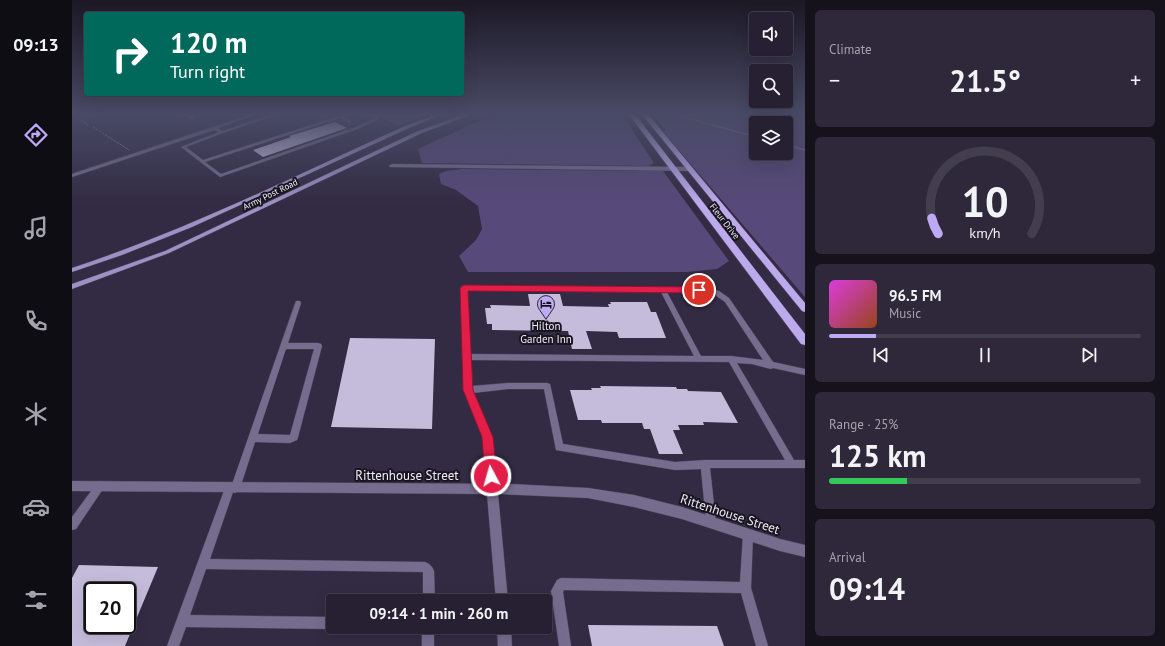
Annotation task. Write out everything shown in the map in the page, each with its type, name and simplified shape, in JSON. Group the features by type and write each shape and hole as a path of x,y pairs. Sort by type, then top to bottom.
{"main road":[{"name":"Army Post Road","path":"72,270 152,242 371,143"},
{"name":"Army Post Road","path":"72,287 167,252 396,143"},
{"name":"Fleur Drive","path":"654,143 805,341"},
{"name":"Fleur Drive","path":"669,143 805,309"}],"street":[{"path":"392,166 690,169"},
{"name":"Rittenhouse Street","path":"72,486 492,489 588,493 634,501 682,513 748,535 805,551"},
{"path":"492,489 501,594"},
{"path":"504,634 505,646"}],"lane":[{"path":"72,176 169,143"},
{"path":"193,143 183,147 220,176 310,143"},
{"path":"202,162 260,143"},
{"path":"793,147 805,150"},
{"path":"492,489 487,437 468,390 464,288 709,290 718,293 727,300 771,366"},
{"path":"663,290 699,359"},
{"path":"173,646 202,564 252,438 298,303"},
{"path":"252,438 290,439 294,436 318,346 284,346"},
{"path":"467,357 731,359 752,361 805,372"},
{"path":"731,359 792,464"},
{"path":"468,390 508,386 546,386 559,447 675,466 705,464 805,464"},
{"path":"705,464 711,522"},
{"path":"72,525 100,486"},
{"path":"748,535 745,588 762,646"},
{"path":"202,564 426,567 429,571 429,594"},
{"path":"565,646 556,591 561,584 745,588"},
{"path":"182,621 326,623"},
{"path":"428,634 428,646"}],"path":[{"path":"119,143 131,151"}],"shaded area":[{"path":"431,143 641,143 654,163 649,166 422,163 418,149"},
{"path":"673,143 749,143 749,160 793,160 793,143 805,143 805,297"},
{"path":"462,169 663,171 729,261 717,269 687,272 468,272 459,256 476,240 482,229 478,206 456,190 441,184 439,174 446,171"}],"building":[{"path":"273,143 303,143 263,157 253,150"},
{"path":"528,294 560,294 563,306 609,307 608,304 611,304 610,302 647,302 651,312 656,312 666,338 619,338 617,332 586,331 592,349 572,349 568,331 492,330 492,324 487,324 485,308 491,308 490,305 530,306"},
{"path":"350,338 435,339 432,429 331,427"},
{"path":"600,386 676,387 677,389 687,389 688,391 721,392 738,423 703,422 704,425 678,425 680,430 673,430 683,454 659,454 650,429 644,429 642,423 602,423 601,420 578,420 570,390 592,390 591,388 601,388"},
{"path":"79,565 158,567 136,620 136,582 84,582 84,634 130,634 125,646 72,646 72,578"},
{"path":"588,625 717,626 724,646 592,646"}],"place":[{"name":"Hilton Garden Inn","path":"546,319"}],"route":[{"path":"491,476 487,437 468,390 464,288 699,290"}]}
